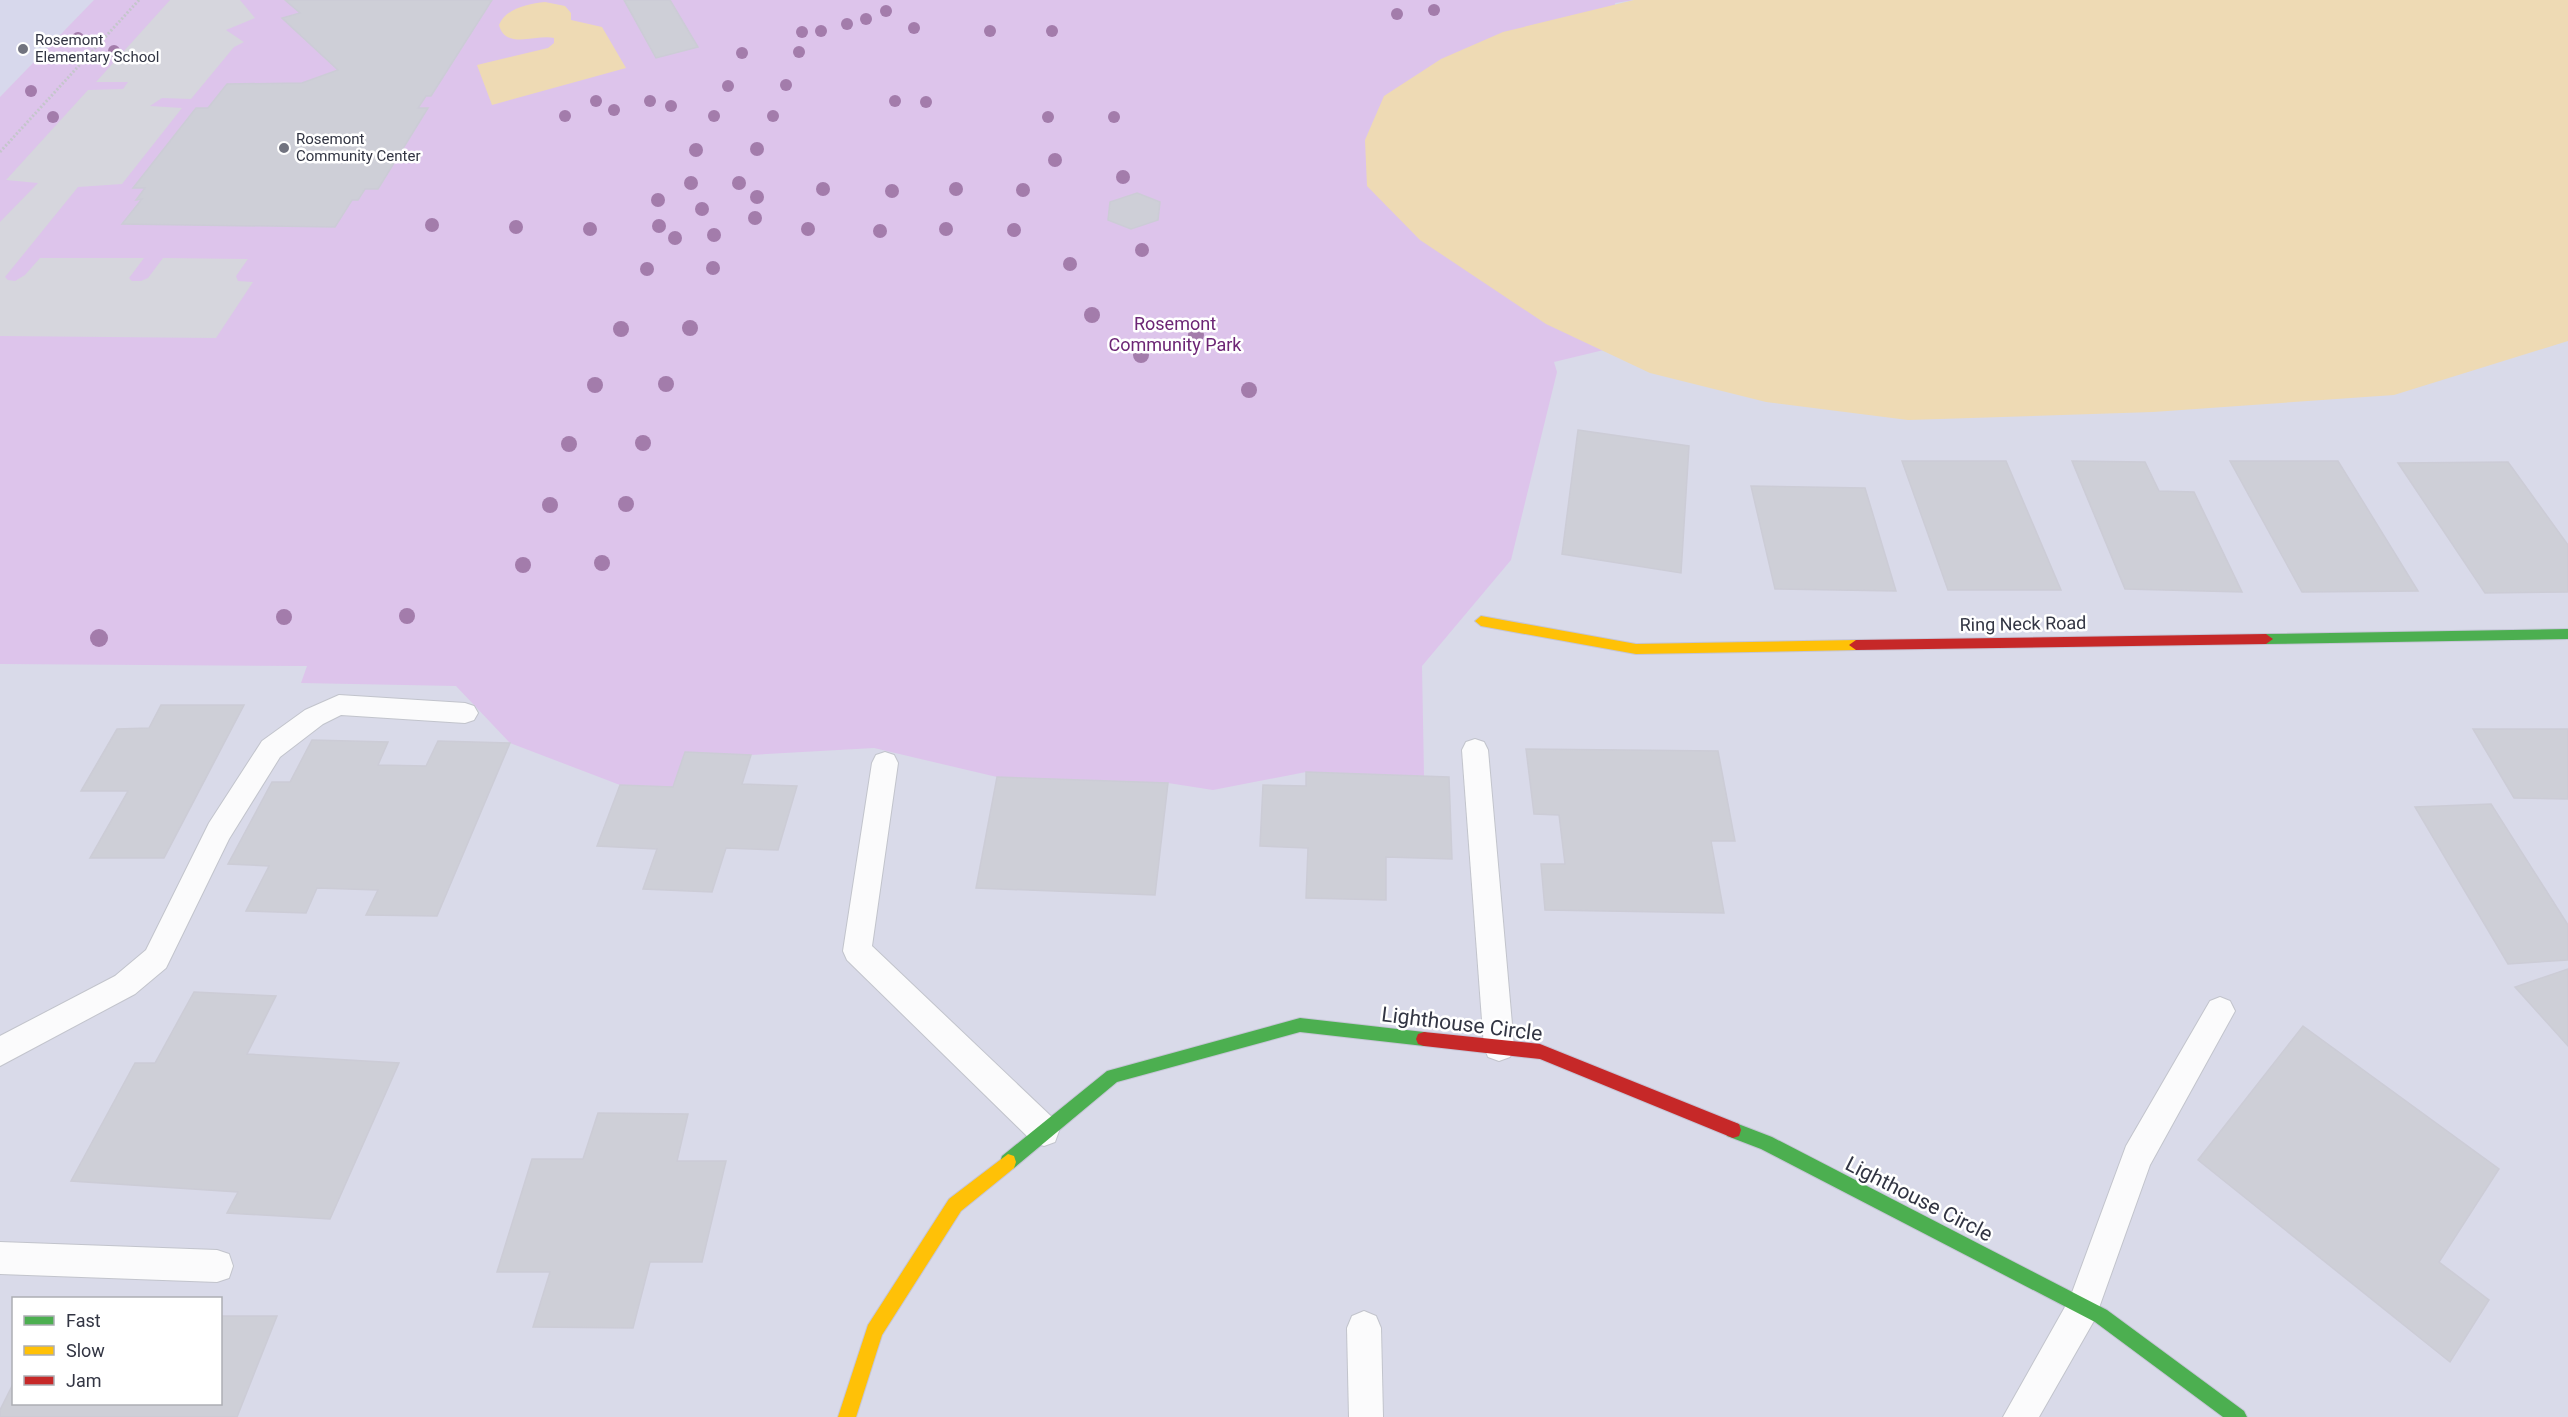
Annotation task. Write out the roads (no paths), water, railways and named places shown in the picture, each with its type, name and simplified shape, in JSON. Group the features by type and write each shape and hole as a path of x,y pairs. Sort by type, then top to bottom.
{"street":[{"name":"Ring Neck Road","path":"1481,621 1636,648 2568,634"},
{"name":"Lighthouse Circle","path":"847,1417 874,1331 955,1205 1113,1076 1300,1025 1540,1052 1766,1143 2101,1316 2238,1417"}],"lane":[{"path":"0,1052 125,985 156,959 219,831 271,749 314,717 339,705 465,713"},
{"path":"1475,750 1499,1047"},
{"path":"885,763 857,951 1044,1131"},
{"path":"2020,1417 2083,1307 2137,1157 2220,1011"},
{"path":"0,1258 217,1266"},
{"path":"1364,1328 1366,1417"}],"place":[{"name":"Rosemont Elementary School","path":"23,49"},
{"name":"Rosemont Community Center","path":"284,148"}],"park label":[{"name":"Rosemont Community Park","path":"1175,334"}]}
